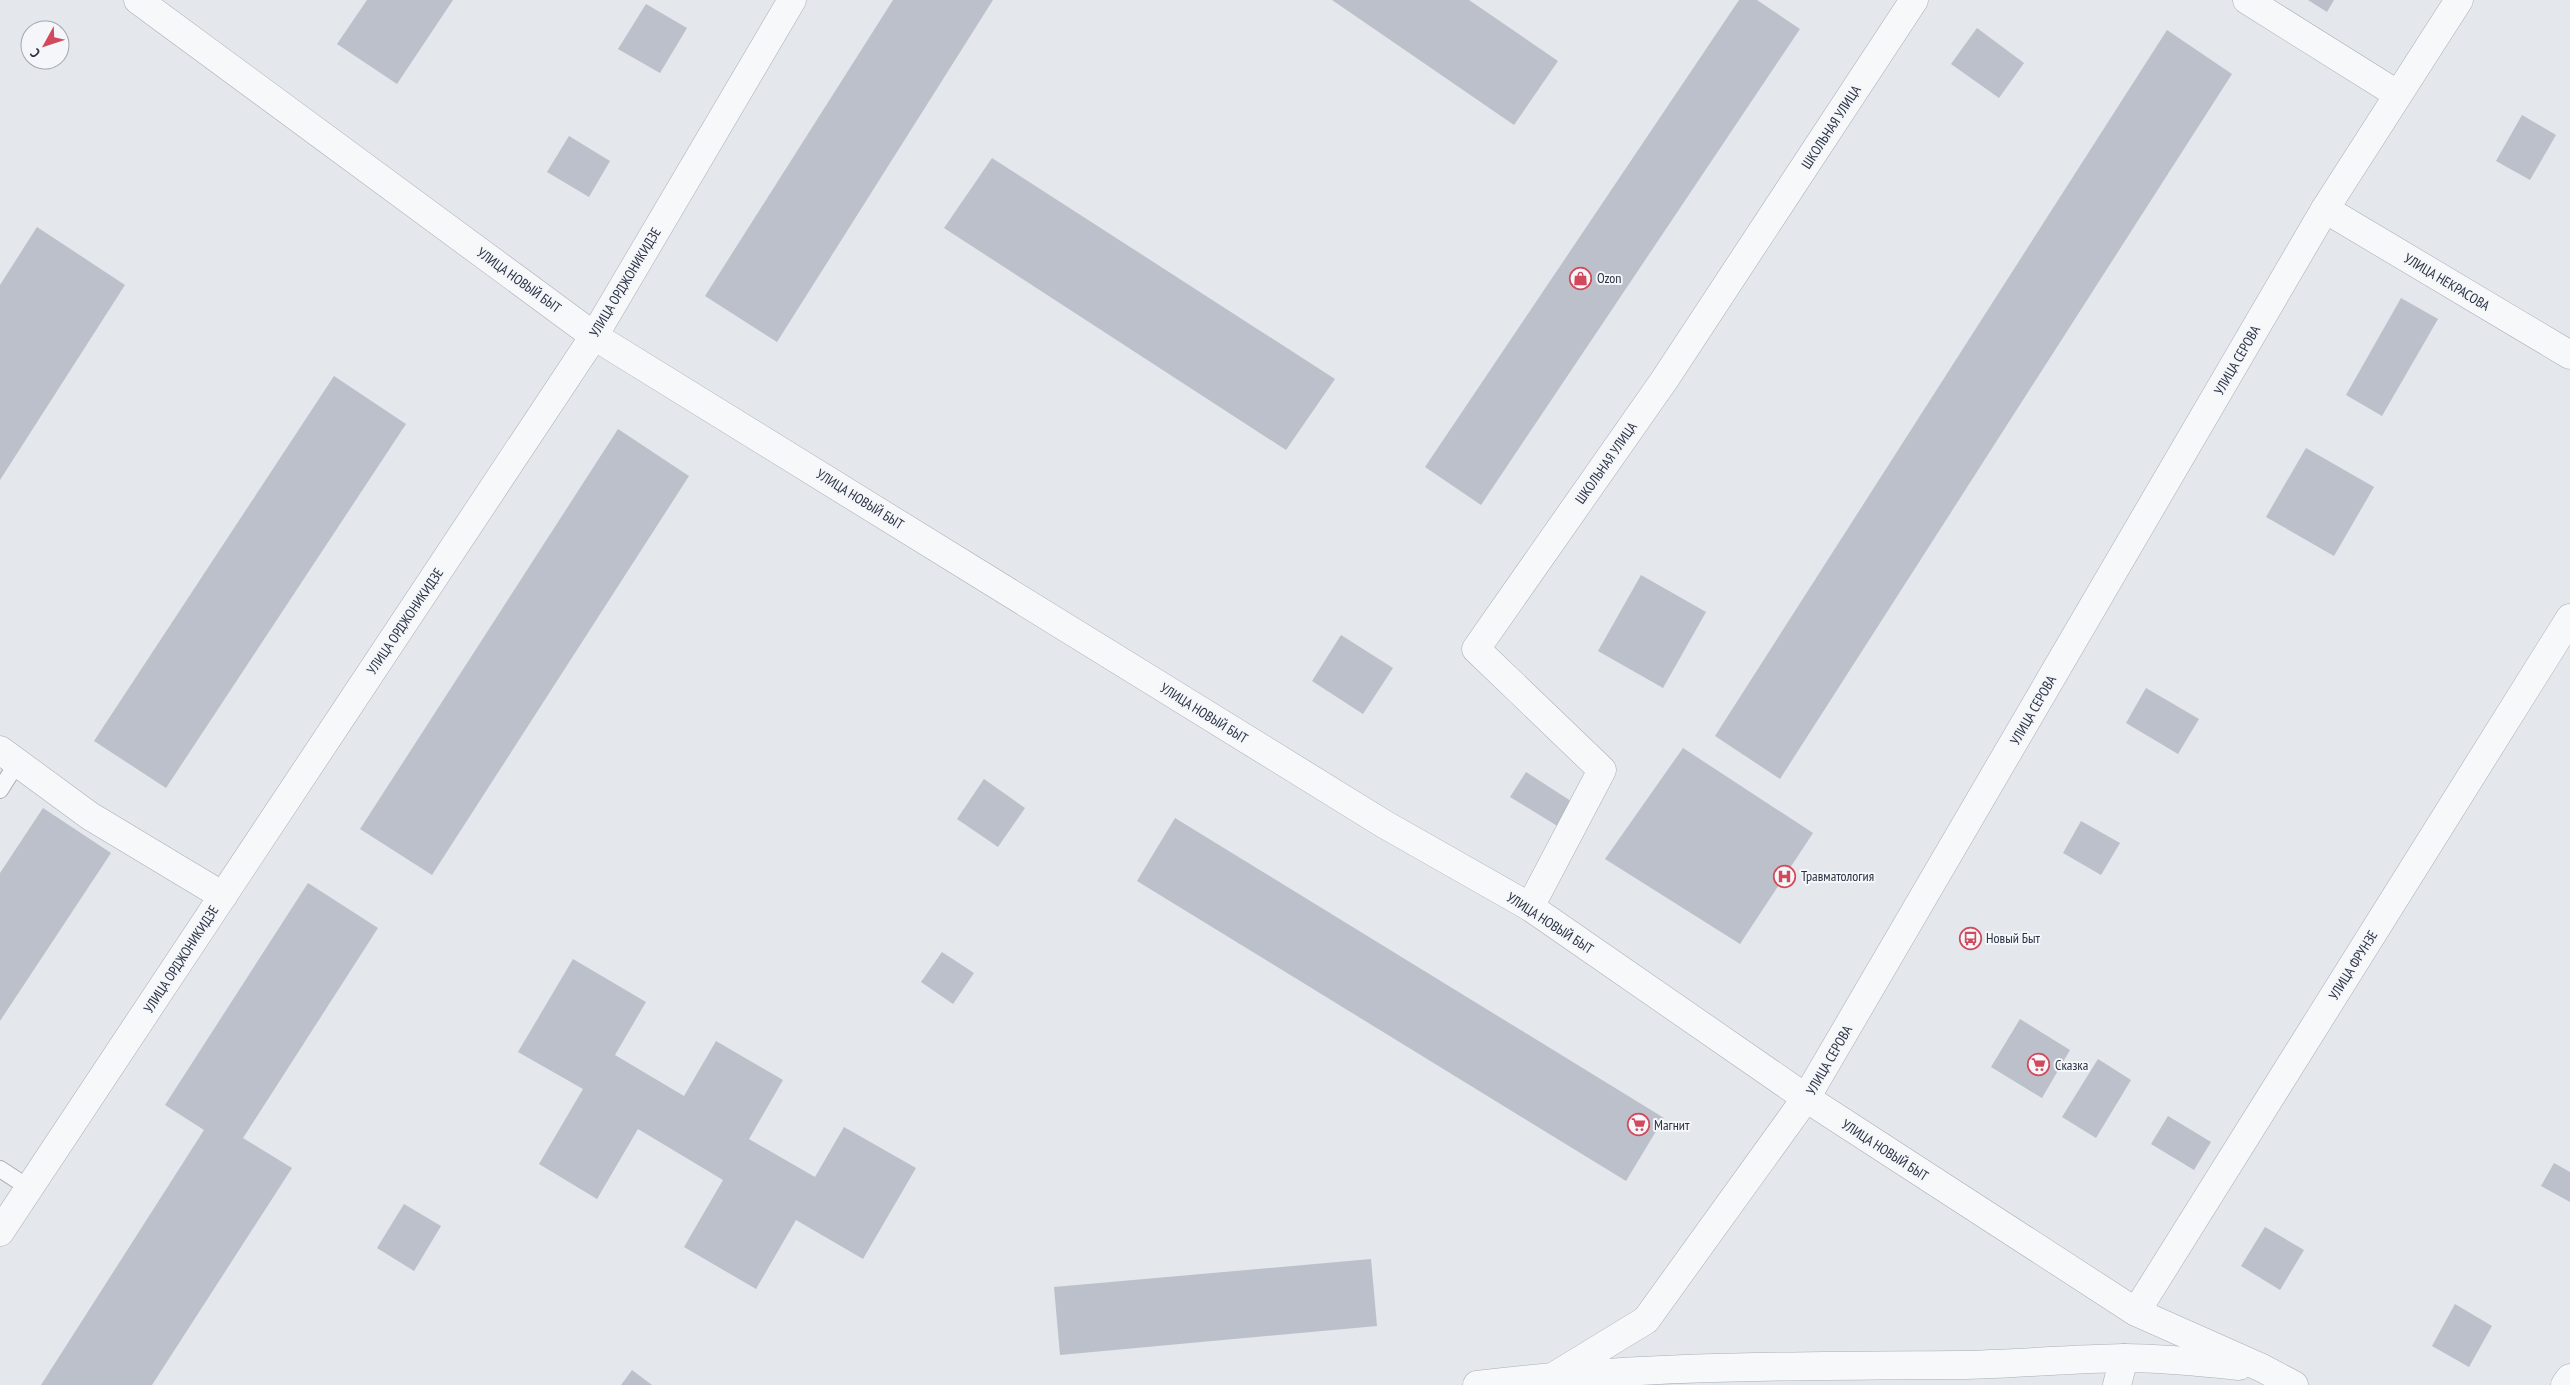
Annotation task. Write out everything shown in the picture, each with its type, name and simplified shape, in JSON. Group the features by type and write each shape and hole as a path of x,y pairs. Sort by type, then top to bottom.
{"street":[{"name":"УЛИЦА НОВЫЙ БЫТ","path":"138,0 594,336 1384,824 1530,907 1806,1098 2136,1312 2262,1368 2294,1385"},
{"name":"УЛИЦА ОРДЖОНИКИДЗЕ","path":"0,1232 594,336 792,0"},
{"name":"ШКОЛЬНАЯ УЛИЦА","path":"1530,907 1602,770 1476,649 1665,379 1914,0"},
{"path":"2247,0 2397,94"},
{"name":"УЛИЦА СЕРОВА","path":"1557,1380 1646,1320 1806,1098 2325,209 2459,0"},
{"name":"УЛИЦА НЕКРАСОВА","path":"2325,209 2570,354"},
{"name":"УЛИЦА ФРУНЗЕ","path":"2136,1312 2570,618"},
{"path":"8,757 90,816 223,896"},
{"path":"2117,1385 2124,1358"},
{"path":"1476,1385 1713,1367 1979,1364 2124,1358 2178,1360 2262,1368"},
{"path":"2565,1385 2570,1378"}],"lane":[{"path":"0,790 8,757"},
{"path":"0,1169 30,1188"}],"building":[{"path":"367,0 453,0 397,84 337,44"},
{"path":"893,0 993,0 777,342 705,296"},
{"path":"1332,0 1469,0 1558,61 1514,125"},
{"path":"1739,0 1757,0 1800,29 1481,505 1425,467"},
{"path":"2308,0 2334,0 2327,12"},
{"path":"646,4 687,28 660,73 618,49"},
{"path":"1977,28 2024,63 1999,98 1951,64"},
{"path":"2167,30 2232,74 1780,779 1715,736"},
{"path":"2522,115 2556,135 2530,180 2496,161"},
{"path":"569,136 610,161 589,197 547,172"},
{"path":"992,158 1335,379 1286,450 944,228"},
{"path":"37,227 125,285 0,480 0,285"},
{"path":"2401,298 2438,319 2382,416 2346,395"},
{"path":"334,376 406,424 166,788 94,741"},
{"path":"618,429 689,476 432,875 360,829"},
{"path":"2306,448 2374,487 2334,556 2266,517"},
{"path":"1641,575 1706,612 1663,688 1598,651"},
{"path":"1341,635 1393,668 1363,714 1312,681"},
{"path":"2146,688 2199,719 2178,754 2126,723"},
{"path":"1683,748 1813,833 1740,944 1605,859"},
{"path":"1526,772 1574,803 1559,827 1510,797"},
{"path":"984,779 1025,808 998,847 957,819"},
{"path":"43,808 111,853 0,1021 0,873"},
{"path":"1175,818 1664,1118 1626,1181 1137,881"},
{"path":"2081,821 2120,843 2101,875 2063,853"},
{"path":"308,883 378,928 243,1138 292,1168 152,1385 41,1385 204,1130 165,1105"},
{"path":"942,952 974,973 953,1004 921,982"},
{"path":"573,959 646,1002 615,1055 684,1096 716,1041 783,1080 749,1139 815,1177 844,1127 916,1168 863,1259 796,1220 756,1289 684,1247 723,1180 638,1129 597,1199 539,1164 583,1089 518,1052"},
{"path":"2020,1019 2070,1050 2042,1098 1991,1067"},
{"path":"2098,1059 2131,1080 2096,1138 2062,1117"},
{"path":"2168,1116 2211,1142 2194,1170 2151,1144"},
{"path":"2554,1163 2570,1172 2570,1202 2541,1186"},
{"path":"404,1204 441,1226 414,1271 377,1248"},
{"path":"2265,1227 2304,1250 2280,1290 2241,1266"},
{"path":"1371,1259 1377,1326 1060,1355 1054,1287"},
{"path":"2455,1304 2492,1326 2469,1367 2432,1346"},
{"path":"632,1370 652,1385 621,1385"}],"place":[{"name":"Ozon","path":"1581,278"},
{"name":"Травматология","path":"1785,876"},
{"name":"Новый Быт","path":"1970,938"},
{"name":"Сказка","path":"2039,1065"},
{"name":"Магнит","path":"1638,1125"}]}
